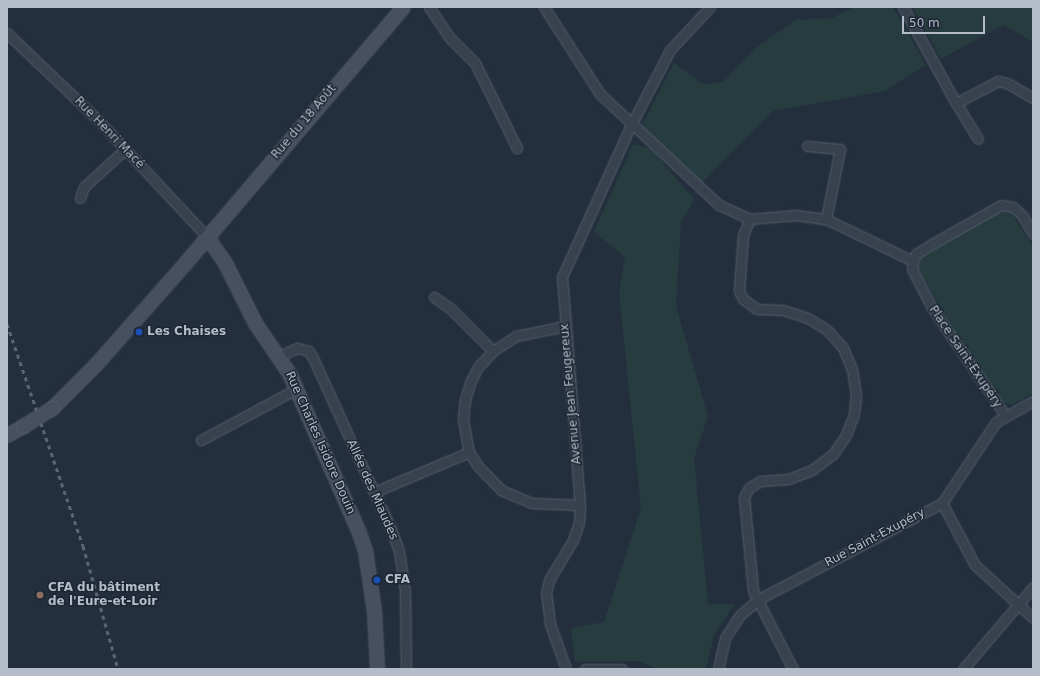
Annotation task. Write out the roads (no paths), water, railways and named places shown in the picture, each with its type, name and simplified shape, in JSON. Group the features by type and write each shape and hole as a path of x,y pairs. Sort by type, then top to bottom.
{"street":[{"name":"Rue du 18 Août","path":"7,435 52,408 96,364 207,237 403,7"},
{"path":"429,7 450,38 476,63 517,148"},
{"path":"544,7 589,80 600,94 719,204 750,219 796,215 826,219 913,261 916,254 1001,205 1013,207 1022,215 1033,234"},
{"path":"903,7 956,103 978,139"},
{"name":"Avenue Jean Feugereux","path":"566,669 550,624 546,593 549,580 573,540 579,523 580,505 562,277 567,262 632,124 670,50 704,9"},
{"name":"Rue Henri Macé","path":"7,33 126,149 207,237"},
{"path":"956,103 998,81 1007,83 1033,98"},
{"path":"807,146 840,149 826,219"},
{"path":"77,195 126,149"},
{"path":"750,219 744,235 742,249 739,291 743,299 757,309 783,310 808,318 827,330 843,348 852,369 856,395 854,414 846,435 833,454 812,470 788,479 760,482 749,488 744,497 753,591 759,600 765,619 792,669"},
{"name":"Rue Charles Isidore Douin","path":"207,237 224,261 255,323 279,356 296,389 365,550 374,611 377,669"},
{"name":"Place Saint-Exupéry","path":"913,261 912,269 932,308 1005,415"},
{"path":"434,296 450,308 493,351"},
{"path":"565,326 516,336 493,351 478,367 464,400 463,419 469,452 488,478 513,496 531,503 580,505"},
{"name":"Allée des Miaudes","path":"279,356 297,348 309,351 391,529 403,573 406,669"},
{"path":"201,440 296,389"},
{"name":"Rue Saint-Exupéry","path":"718,669 725,638 740,615 759,600 942,503 996,422 1005,415 1033,401"},
{"path":"374,492 469,452"},
{"path":"942,503 975,565 1033,618"},
{"path":"963,669 1033,587"},
{"path":"585,669 622,669"}],"railway":[{"path":"7,324 83,546 118,669"}],"place":[{"name":"Les Chaises","path":"139,332"},
{"name":"CFA","path":"377,580"},
{"name":"CFA du bâtiment de l'Eure-et-Loir","path":"40,595"}]}
